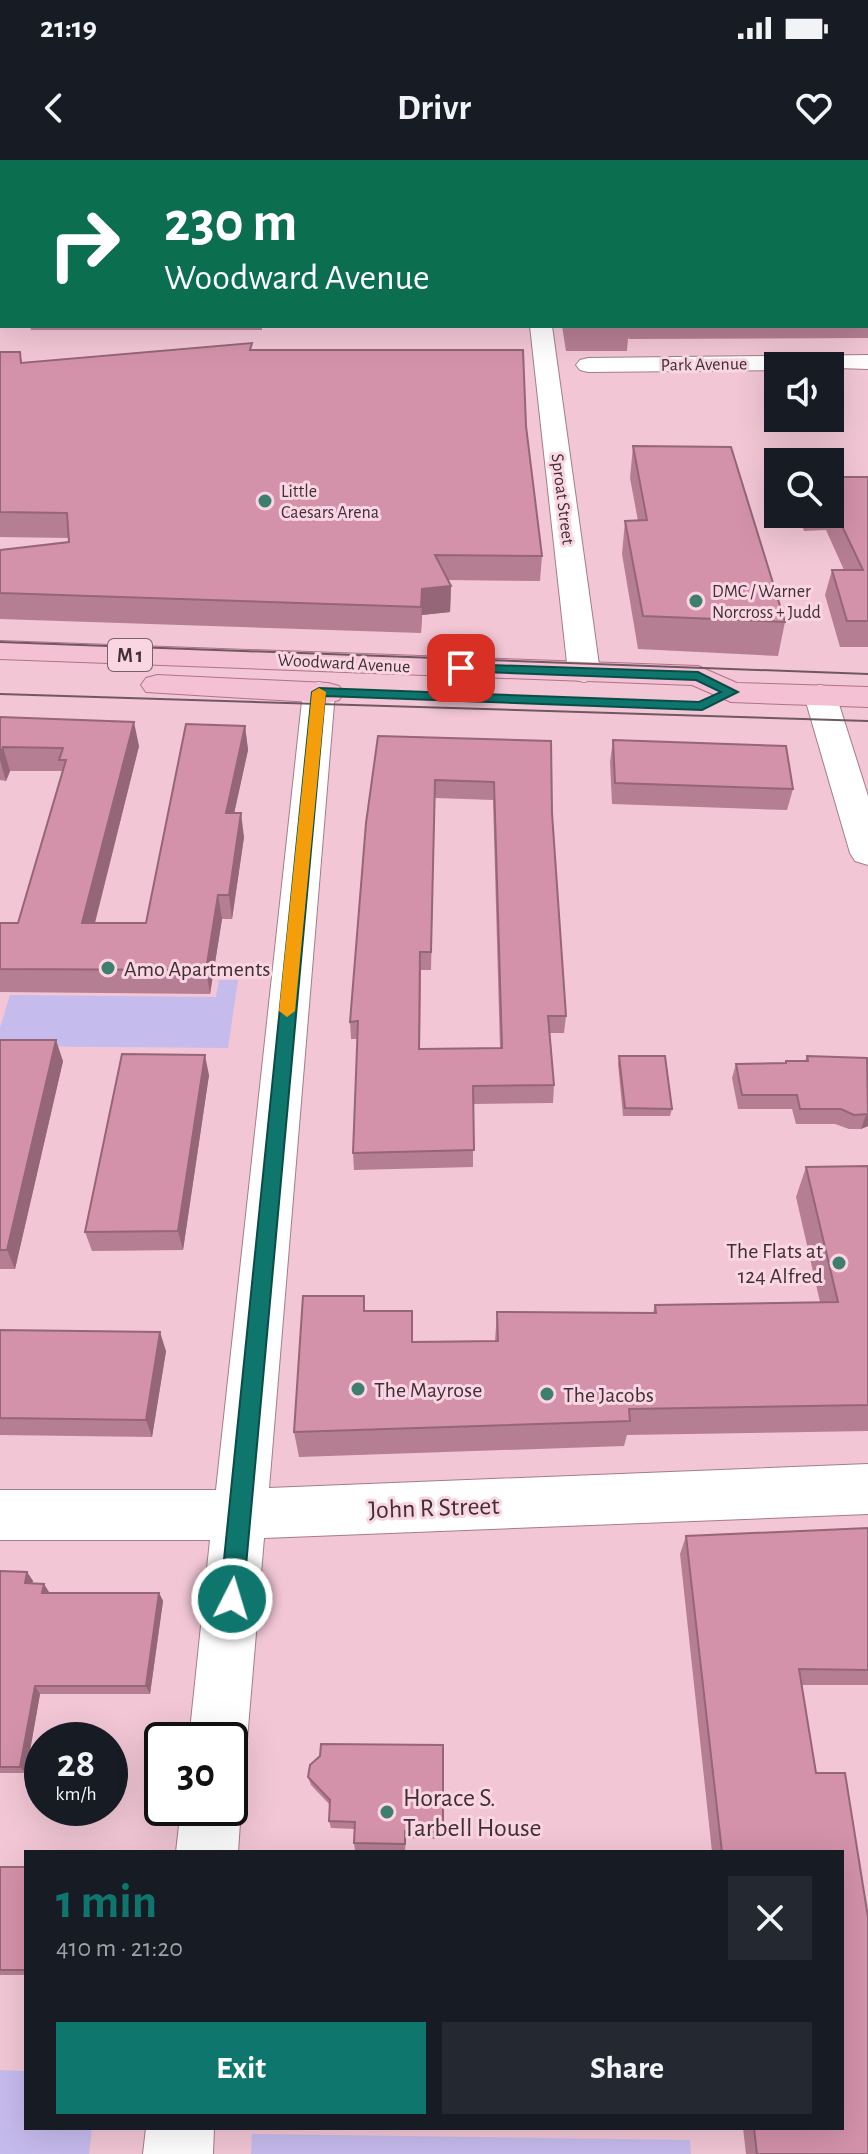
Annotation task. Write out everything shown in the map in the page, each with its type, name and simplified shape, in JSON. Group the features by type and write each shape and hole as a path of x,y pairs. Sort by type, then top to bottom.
{"main road":[{"name":"Woodward Avenue","path":"0,650 702,706 731,692 868,697"},
{"name":"Woodward Avenue","path":"0,679 366,694"}],"street":[{"name":"Sproat Street","path":"541,328 585,695"},
{"name":"Park Avenue","path":"588,365 868,362"},
{"path":"220,1722 319,692"},
{"path":"820,695 868,853"},
{"name":"John R Street","path":"0,1515 239,1514 868,1489"},
{"path":"207,1850 209,1826"},
{"path":"178,2154 180,2130"}],"shaded area":[{"path":"219,980 238,980 228,1048 0,1046 0,1028 10,995 216,997"},
{"path":"0,2070 24,2071 24,2130 92,2130 89,2154 0,2154"},
{"path":"252,2134 690,2140 691,2154 251,2154"}],"building":[{"name":"Little Caesars Arena","path":"252,343 250,350 523,350 526,426 542,556 435,555 451,586 422,589 421,607 0,593 0,550 69,542 67,513 0,512 0,352 20,352 21,363"},
{"name":"DMC / Warner Norcross + Judd","path":"633,446 731,447 785,622 643,616 625,521 647,520"},
{"path":"844,477 868,477 868,621 847,621 832,570 863,570 843,528"},
{"path":"0,717 134,722 82,923 146,923 186,724 245,726 226,813 241,813 229,895 218,895 206,970 0,969 0,923 18,923 66,760 59,760 63,748 3,747 0,755"},
{"path":"378,736 551,741 552,813 566,1016 548,1016 554,1085 473,1086 474,1150 353,1153 358,1021 350,1022 366,823","holes":["435,780 494,782 502,1048 419,1049 420,952 431,952"]},
{"path":"613,740 786,746 793,789 615,783"},
{"path":"0,1040 56,1040 7,1250 0,1250"},
{"path":"122,1054 205,1055 178,1231 85,1232"},
{"path":"619,1056 665,1056 672,1109 625,1108"},
{"path":"807,1056 867,1058 868,1114 854,1115 841,1109 800,1109 797,1095 742,1095 736,1064 808,1061"},
{"path":"868,1166 868,1405 629,1409 630,1421 294,1432 303,1296 364,1296 364,1311 412,1311 412,1342 498,1341 497,1312 656,1313 655,1305 838,1302 806,1167"},
{"path":"0,1330 160,1332 146,1420 0,1418"},
{"path":"868,1528 868,1670 799,1669 816,1773 845,1773 868,1917 868,2154 757,2154 754,2130 844,2130 844,1850 722,1850 686,1536"},
{"path":"0,1571 27,1572 25,1583 44,1584 42,1593 159,1593 146,1686 35,1686 28,1722 24,1722 20,1767 0,1767"},
{"name":"Horace S. Tarbell House","path":"321,1744 443,1745 443,1832 405,1831 405,1844 354,1843 355,1822 329,1821 330,1800 308,1777 310,1765 320,1756"},
{"path":"0,1867 24,1867 24,1970 0,1970"}],"tram line":[{"path":"0,642 868,674"},
{"path":"0,694 868,721"}],"slow traffic":[{"path":"287,1011 319,692"}],"place":[{"name":"Little Caesars Arena","path":"265,501"},
{"name":"DMC / Warner Norcross + Judd","path":"696,601"},
{"name":"Amo Apartments","path":"108,968"},
{"name":"The Flats at 124 Alfred","path":"839,1263"},
{"name":"The Mayrose","path":"358,1389"},
{"name":"The Jacobs","path":"547,1394"},
{"name":"Horace S. Tarbell House","path":"387,1812"}],"route":[{"path":"232,1599 319,692 702,706 731,692 698,676 461,668"}]}
